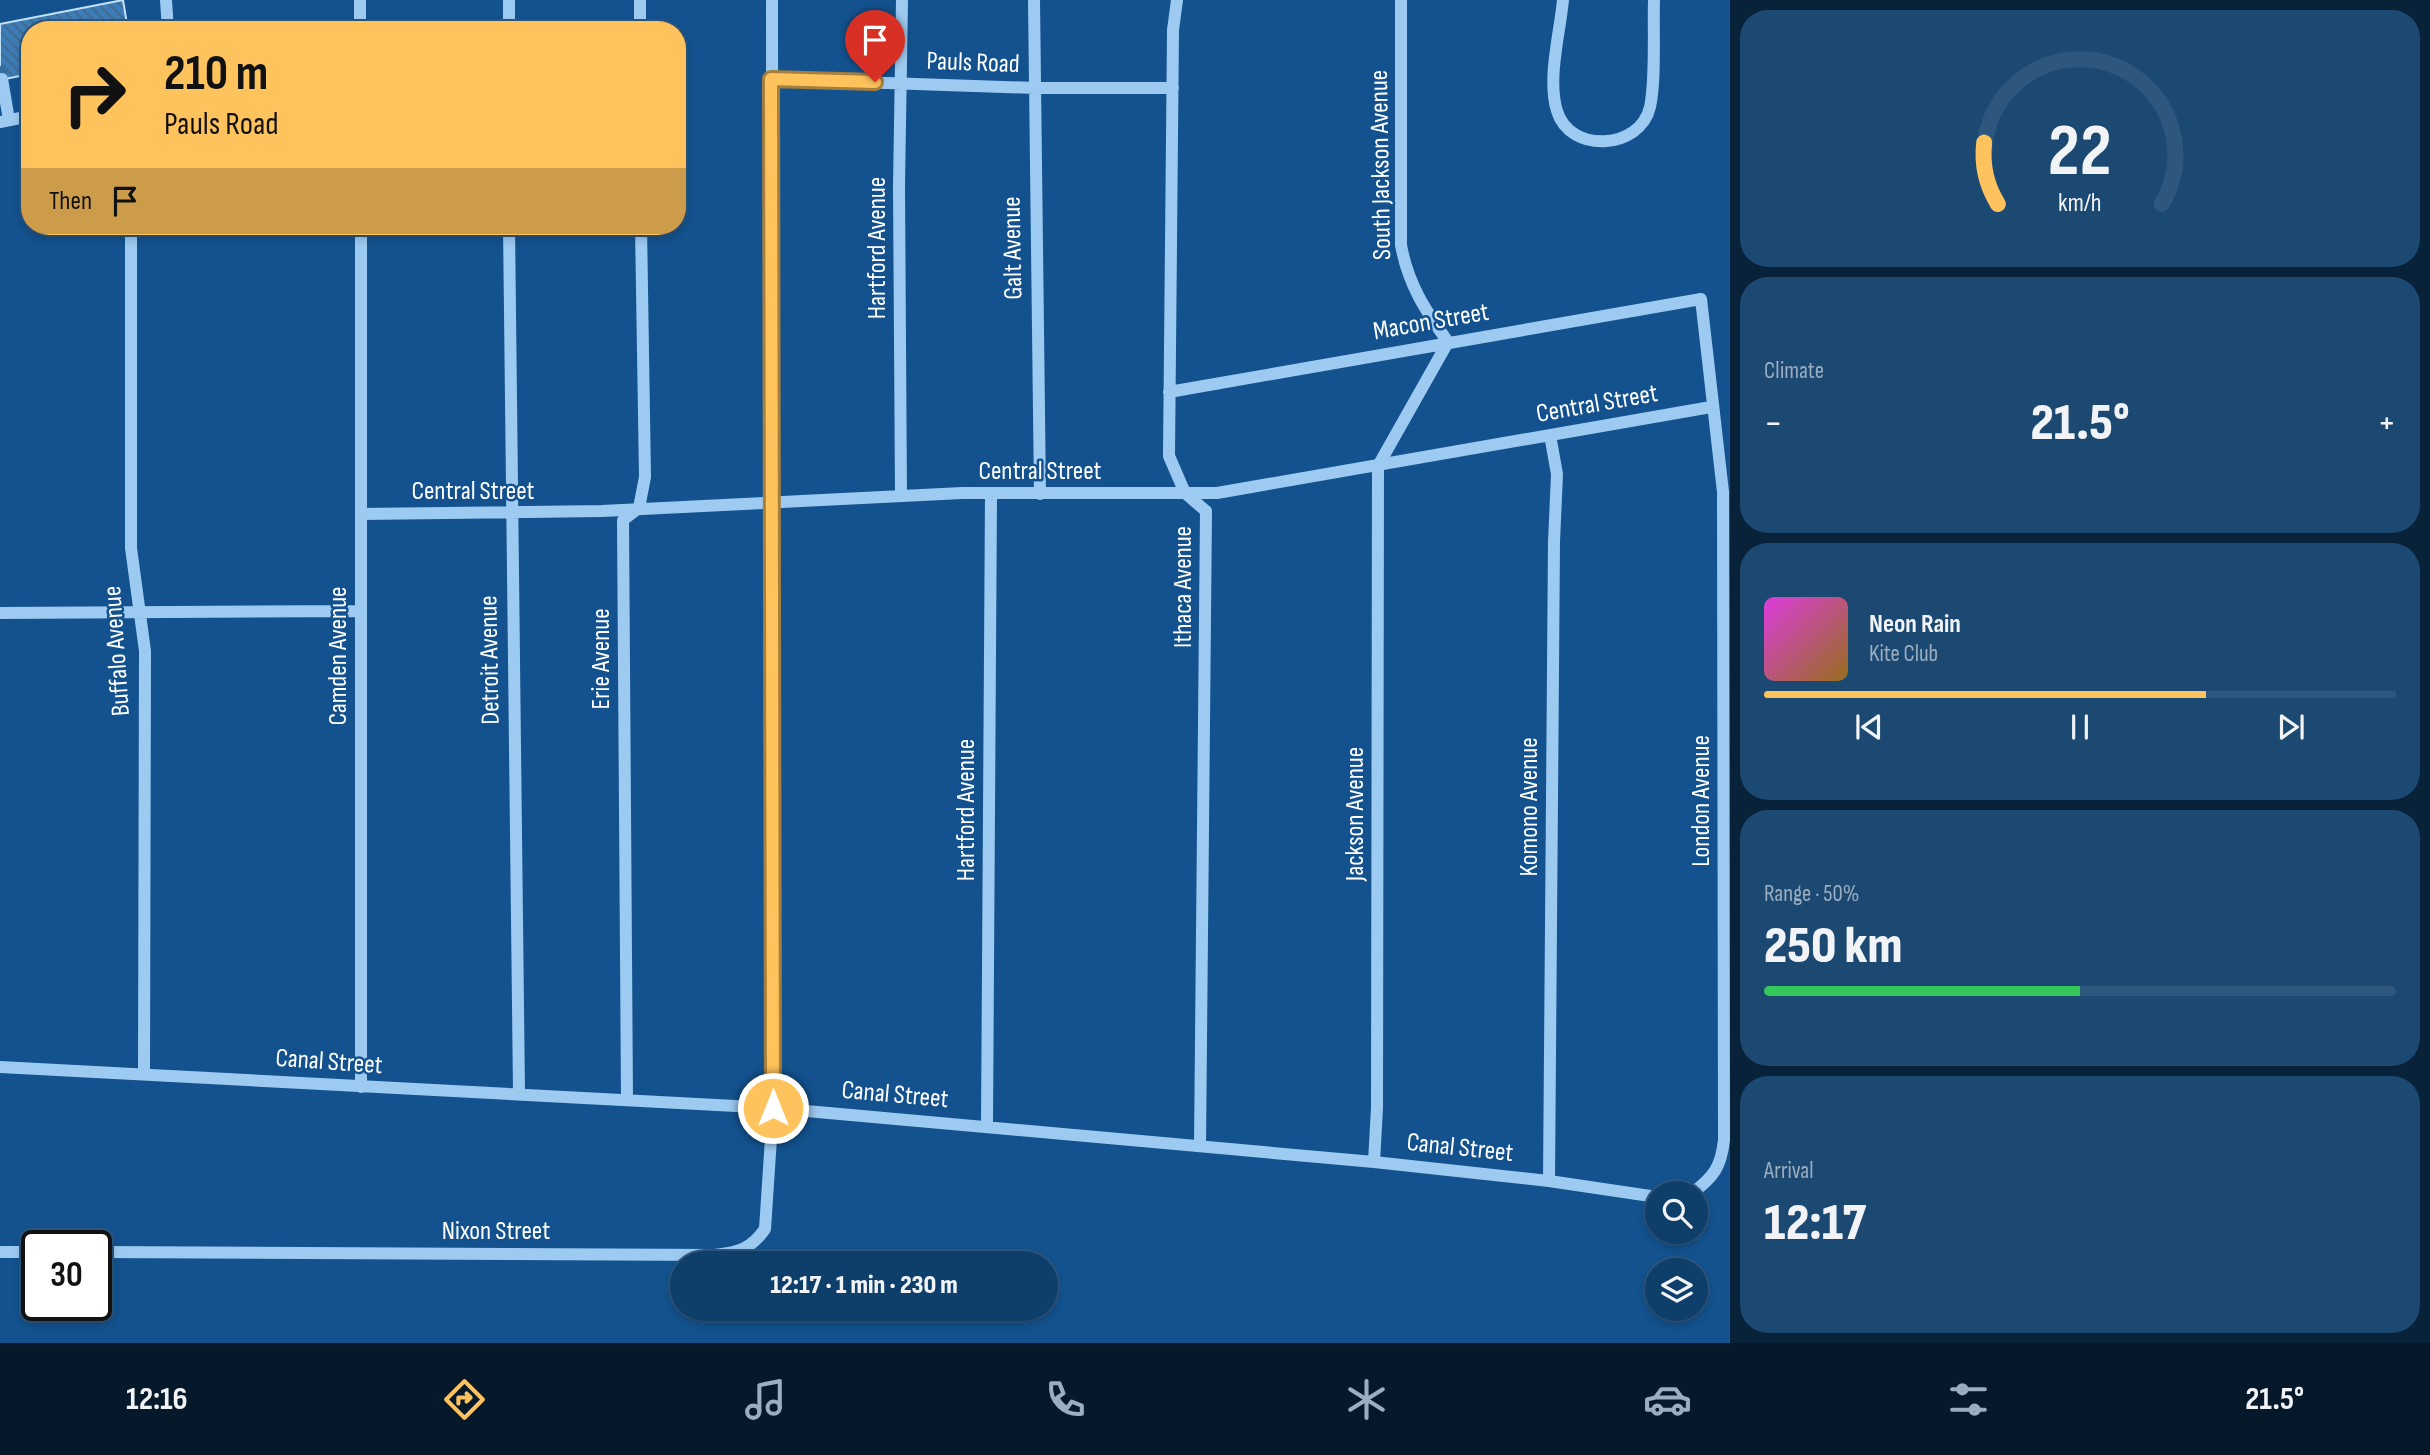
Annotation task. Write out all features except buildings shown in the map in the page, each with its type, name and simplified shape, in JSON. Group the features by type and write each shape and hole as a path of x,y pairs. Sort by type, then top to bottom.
{"street":[{"path":"166,0 167,21"},
{"path":"360,0 360,21"},
{"path":"509,0 509,21"},
{"path":"640,0 640,21"},
{"name":"Nixon Street","path":"112,1252 715,1255 737,1252 754,1245 765,1229 773,1108 772,0"},
{"name":"Hartford Avenue","path":"901,496 902,0"},
{"name":"Galt Avenue","path":"1034,0 1040,494"},
{"name":"Ithaca Avenue","path":"1177,0 1173,30 1169,456 1185,493 1206,511 1200,1146"},
{"name":"South Jackson Avenue","path":"1401,0 1401,245 1405,269 1417,298 1448,342"},
{"path":"1563,0 1555,80 1557,110 1565,128 1588,141 1620,141 1639,126 1650,108 1654,0"},
{"path":"2,79 4,121"},
{"name":"Pauls Road","path":"771,79 1035,88 1173,88"},
{"name":"Buffalo Avenue","path":"131,235 131,548 145,651 144,1073"},
{"name":"Camden Avenue","path":"361,235 362,1087"},
{"name":"Detroit Avenue","path":"509,235 519,1093"},
{"name":"Erie Avenue","path":"627,1100 623,520 639,508 645,477 641,235"},
{"name":"Macon Street","path":"1169,392 1700,299"},
{"name":"London Avenue","path":"1700,299 1723,492 1724,1140 1721,1163 1704,1181"},
{"path":"1378,466 1448,342"},
{"name":"Central Street","path":"362,514 511,514 772,505 901,496 1217,493 1711,407"},
{"name":"Komono Avenue","path":"1549,1181 1553,542 1557,474 1550,435"},
{"name":"Jackson Avenue","path":"1374,1163 1377,1080 1378,466"},
{"name":"Hartford Avenue","path":"987,1125 991,495"},
{"path":"3,613 360,611"},
{"name":"Canal Street","path":"0,1067 773,1108 987,1125 1374,1163 1549,1181 1645,1195"},
{"path":"0,1252 21,1252"}],"tunnel":[{"path":"0,66 2,79"}],"route":[{"path":"773,1108 774,474 771,79 875,82"}]}
